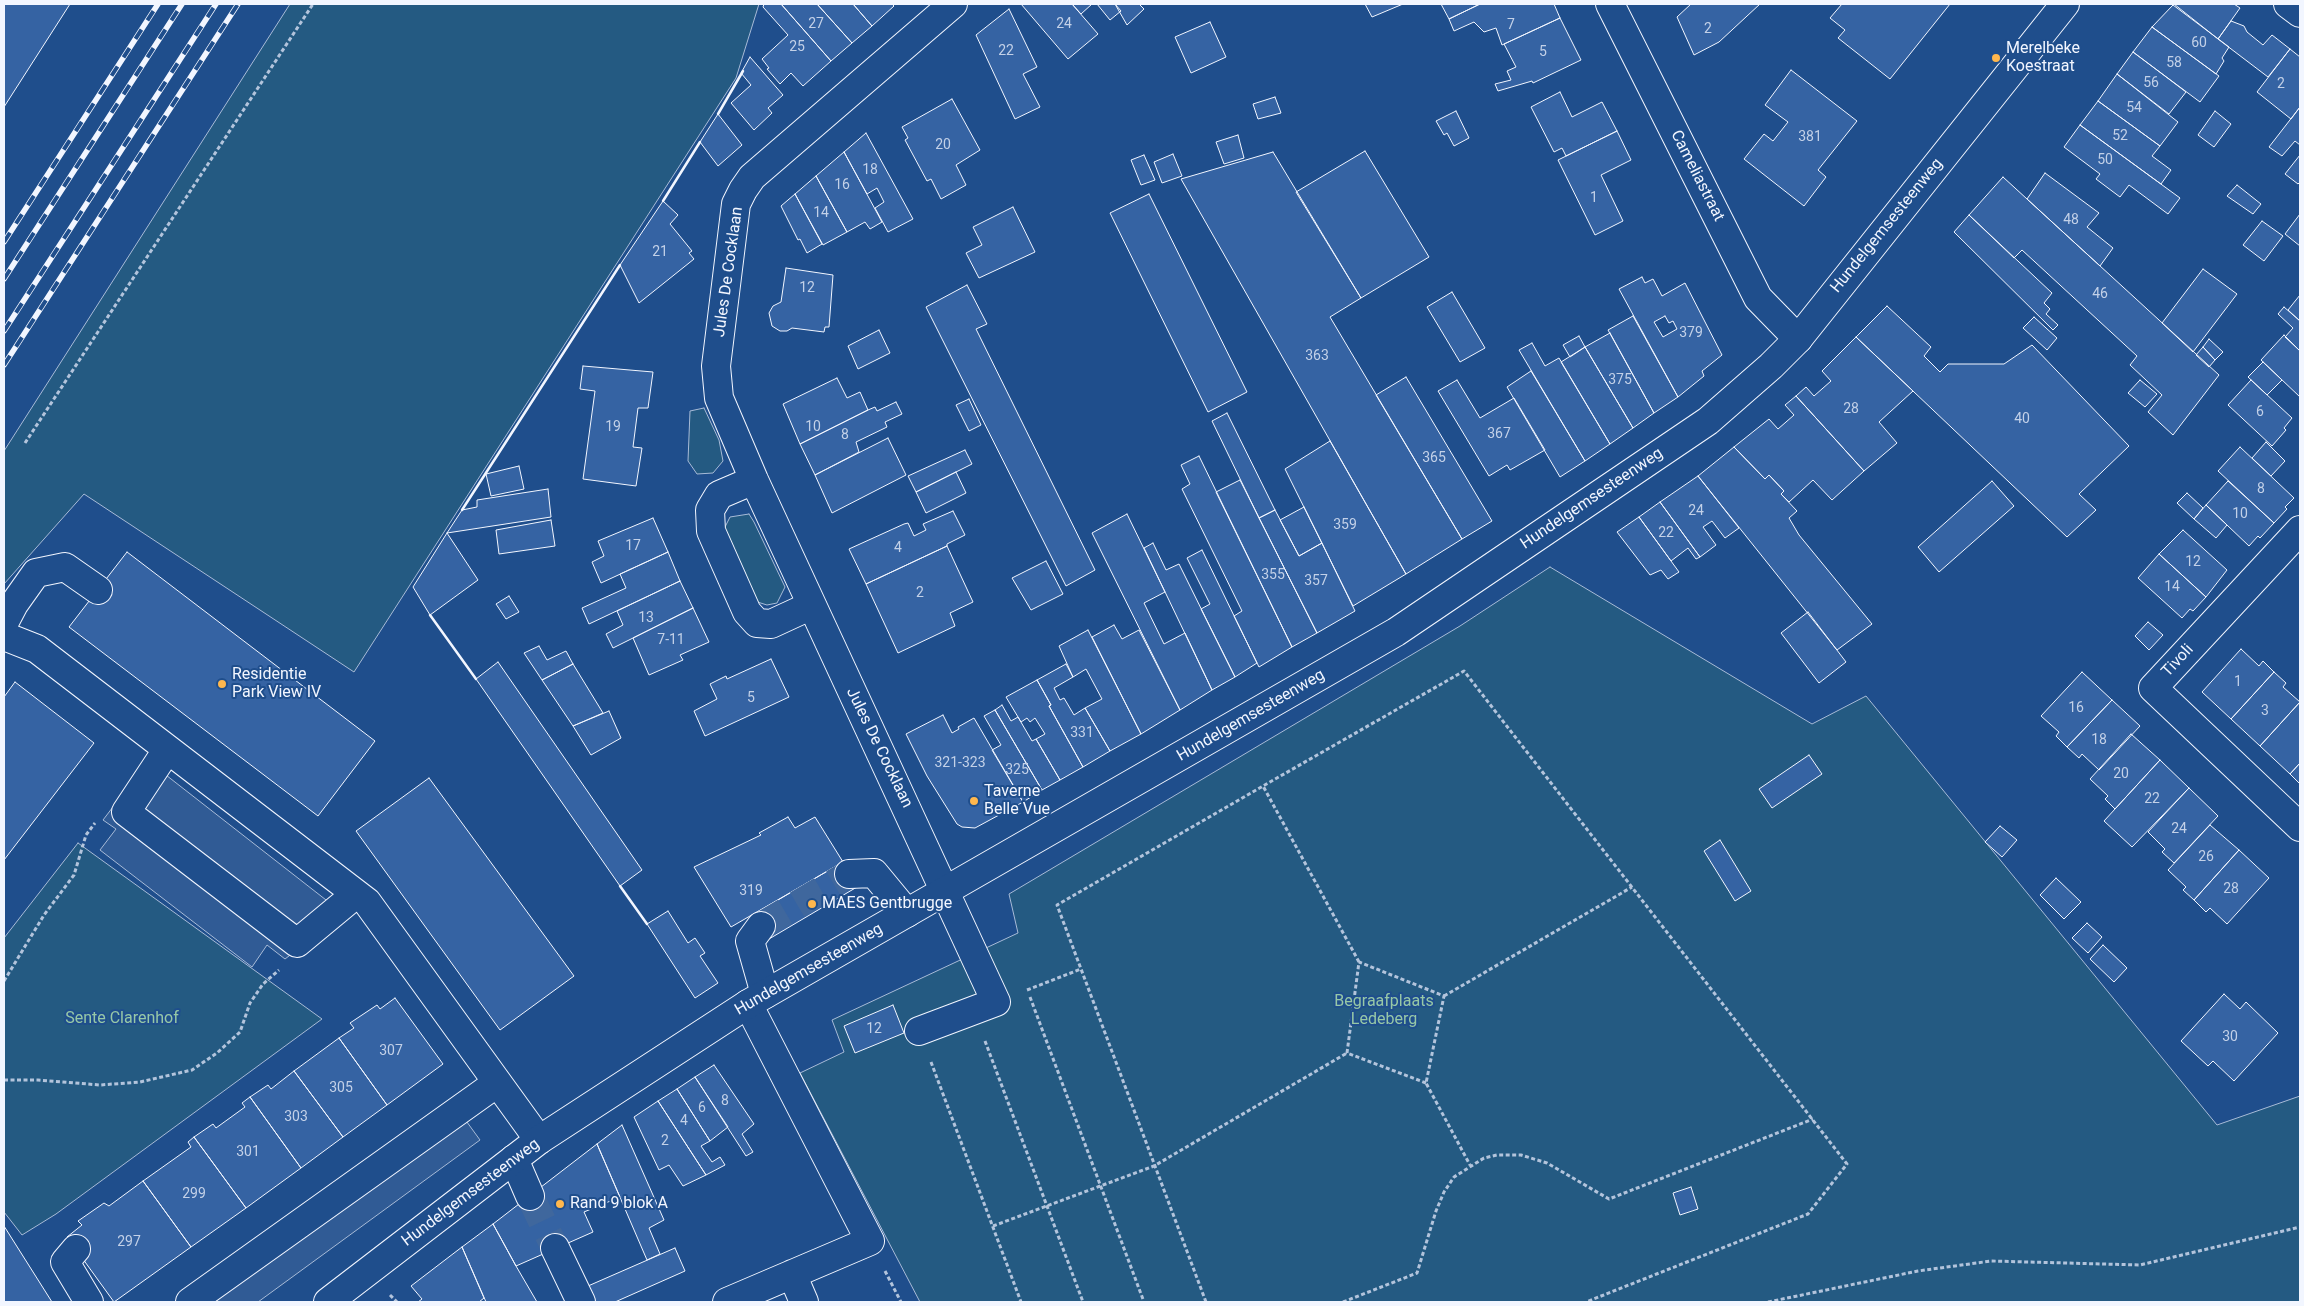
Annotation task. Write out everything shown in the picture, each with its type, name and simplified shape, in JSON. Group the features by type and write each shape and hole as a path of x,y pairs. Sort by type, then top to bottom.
{"street":[{"name":"Jules De Cocklaan","path":"953,4 752,177 743,190 736,204 716,381 719,398 810,606 946,891 985,1006"},
{"name":"Cameliastraat","path":"1610,4 1758,298 1798,339"},
{"name":"Hundelgemsesteenweg","path":"328,1302 539,1140 756,999 1396,632 1708,421 1771,366 1798,339 2065,4"},
{"path":"2288,4 2300,13"},
{"path":"754,480 719,495 710,510 710,531 747,612 757,623 771,624 810,606"},
{"name":"Tivoli","path":"2300,530 2153,688 2300,827"},
{"path":"4,623 14,604 36,573 65,567 98,590"},
{"path":"4,636 37,649 367,902 539,1140"},
{"path":"167,750 126,812 297,943 356,894"},
{"path":"850,874 874,873 907,914"},
{"path":"727,1302 870,1241 756,999 750,941 761,926"},
{"path":"919,1031 985,1006"},
{"path":"190,1302 497,1082"},
{"path":"514,1159 530,1196"},
{"path":"556,1248 581,1302"},
{"path":"76,1249 65,1262 88,1302"},
{"path":"792,1274 804,1302"}],"path":[{"path":"25,443 313,4"},
{"path":"1206,1302 1057,905 1464,671 1847,1164 1808,1214 1586,1302"},
{"path":"1263,786 1360,962 1347,1053"},
{"path":"4,981 44,915 74,875 86,835 98,820"},
{"path":"1470,1165 1426,1083 1444,996 1632,887"},
{"path":"1360,962 1444,996"},
{"path":"4,1080 38,1080 100,1085 140,1082 192,1070 218,1053 240,1032 250,1003 263,984 284,966"},
{"path":"1081,969 985,1006 1047,1206 1083,1302"},
{"path":"1027,990 1144,1302"},
{"path":"919,1031 1021,1302"},
{"path":"1347,1053 1426,1083"},
{"path":"993,1226 1154,1166 1347,1053"},
{"path":"1343,1302 1418,1273 1436,1211 1444,1192 1454,1177 1470,1165 1484,1158 1497,1155 1521,1155 1547,1162 1609,1199 1813,1119"},
{"path":"1768,1302 1918,1271 1991,1261 2140,1265 2300,1227"}],"green space":[{"path":"290,4 759,4 736,78 354,672 84,494 4,584 4,451"},
{"path":"704,408 719,440 723,461 713,473 697,474 688,461 690,411"},
{"path":"749,514 785,587 777,603 767,605 751,600 721,535 730,517"},
{"name":"Begraafplaats Ledeberg","path":"1550,567 1812,724 1866,696 2217,1125 2300,1096 2300,1302 920,1302 800,1073 844,1052 832,1020 1018,933 1009,894 1460,626"},
{"name":"Sente Clarenhof","path":"78,843 322,1019 56,1214 22,1235 4,1212 4,938"}],"shaded area":[{"path":"148,761 344,914 285,959 267,945 252,967 100,850 116,829 103,820"},
{"path":"464,1118 480,1140 258,1302 212,1302"}],"building":[{"path":"4,4 70,4 4,107"},
{"path":"764,4 781,4 831,61 803,86 791,73 780,84 767,69 769,68 762,59 788,35 763,7"},
{"path":"781,4 817,4 852,43 831,61"},
{"path":"817,4 853,4 872,26 852,43"},
{"path":"853,4 892,4 894,6 872,26"},
{"path":"1021,4 1072,4 1098,34 1068,59"},
{"path":"1072,4 1092,4 1081,14"},
{"path":"1097,4 1115,4 1121,11 1110,20"},
{"path":"1115,4 1139,4 1144,9 1127,25"},
{"path":"1365,4 1403,4 1372,17"},
{"path":"1441,4 1480,4 1449,19"},
{"path":"1480,4 1554,4 1560,18 1502,45 1496,28 1484,32 1474,22 1454,31 1449,19"},
{"path":"1691,4 1760,4 1719,42 1694,55 1677,17"},
{"path":"1842,4 1950,4 1890,79 1838,38 1845,30 1830,18"},
{"path":"2174,4 2234,4 2240,8 2218,39"},
{"path":"2173,5 2229,47 2222,58 2224,61 2216,74 2152,27"},
{"path":"1009,9 1037,67 1023,74 1040,107 1015,119 976,35"},
{"path":"1560,18 1581,60 1533,83 1532,81 1498,91 1495,84 1511,80 1507,71 1516,67 1504,44"},
{"path":"2231,21 2244,26 2247,32 2263,45 2272,35 2290,49 2268,77 2218,39"},
{"path":"1210,22 1226,57 1191,73 1175,37"},
{"path":"2152,27 2219,76 2200,102 2133,52"},
{"path":"2290,49 2300,57 2300,107 2291,119 2257,92"},
{"path":"2133,52 2186,92 2169,114 2117,74"},
{"path":"750,57 783,95 768,108 772,113 754,130 731,103 751,85 741,73"},
{"path":"1791,70 1857,121 1818,170 1826,177 1804,206 1744,159 1764,134 1773,141 1788,122 1765,105"},
{"path":"2117,74 2178,122 2160,146 2098,101"},
{"path":"1560,92 1572,117 1602,102 1617,131 1566,156 1562,148 1554,152 1531,107"},
{"path":"1275,97 1281,113 1258,119 1253,104"},
{"path":"952,99 980,150 956,165 966,185 941,199 931,179 927,181 905,140 908,138 902,127"},
{"path":"2098,101 2160,146 2152,156 2171,170 2161,184 2080,125"},
{"path":"2300,107 2300,145 2295,141 2282,156 2269,147"},
{"path":"1456,111 1469,138 1454,146 1447,133 1444,135 1436,121"},
{"path":"2215,111 2231,124 2214,147 2198,135"},
{"path":"718,114 742,145 718,166 700,142"},
{"path":"2080,125 2180,198 2168,214 2129,185 2120,197 2096,179 2100,174 2064,147"},
{"path":"1617,131 1631,160 1601,175 1623,221 1595,235 1558,160"},
{"path":"866,133 913,219 888,232 875,208 884,202 877,188 867,194 844,152"},
{"path":"1238,135 1244,158 1224,164 1216,142"},
{"path":"1365,151 1429,257 1361,298 1296,192"},
{"path":"844,152 882,222 870,229 865,222 847,232 816,176"},
{"path":"1273,152 1361,298 1330,317 1462,539 1406,574 1181,179"},
{"path":"1173,154 1182,176 1162,183 1154,162"},
{"path":"1144,155 1155,180 1141,185 1131,160"},
{"path":"2300,155 2300,182 2298,184 2285,174"},
{"path":"2045,173 2099,213 2087,227 2113,248 2100,266 2027,199"},
{"path":"816,176 847,232 823,245 795,194"},
{"path":"2003,177 2219,375 2173,435 2148,412 2162,395 2130,365 2137,356 2022,250 2014,258 1969,215"},
{"path":"2237,185 2261,204 2253,214 2227,196"},
{"path":"795,194 822,244 807,253 800,239 798,240 781,206"},
{"path":"1149,194 1247,392 1208,412 1110,213"},
{"path":"663,201 678,215 670,224 692,251 689,253 694,259 639,303 620,265"},
{"path":"1013,207 1035,252 979,278 966,253 982,245 973,227"},
{"path":"2300,214 2300,246 2285,234"},
{"path":"1969,215 2052,293 2044,303 2050,309 2046,314 2058,325 2053,330 1954,232"},
{"path":"2262,221 2283,236 2264,261 2243,245"},
{"path":"786,268 833,275 829,327 825,327 824,332 792,328 787,331 780,331 772,326 769,313 773,306 781,302"},
{"path":"2203,269 2237,294 2193,352 2162,323"},
{"path":"1642,277 1645,283 1653,279 1662,296 1685,283 1722,355 1702,371 1704,376 1678,397 1619,289","holes":["1665,316 1669,323 1673,321 1677,329 1663,337 1654,322"]},
{"path":"967,285 987,324 976,329 1095,570 1066,586 926,307"},
{"path":"1452,292 1485,348 1460,362 1427,307"},
{"path":"2300,295 2300,321 2288,310"},
{"path":"1887,306 1931,347 1924,356 1940,372 1948,364 2004,364 2032,345 2129,446 2079,494 2096,510 2067,537 1856,337"},
{"path":"2284,307 2300,321 2300,351 2285,337 2293,328 2278,314"},
{"path":"1633,316 1678,397 1654,413 1608,330"},
{"path":"2034,317 2057,338 2047,350 2023,328"},
{"path":"879,330 890,353 858,369 848,346"},
{"path":"1610,333 1654,413 1633,428 1585,347"},
{"path":"2284,335 2300,351 2300,397 2261,360"},
{"path":"1579,336 1585,347 1570,357 1563,345"},
{"path":"1856,337 1913,391 1879,422 1897,443 1864,471 1796,396 1806,387 1814,396 1831,381 1822,371"},
{"path":"2209,339 2223,352 2215,360 2203,347"},
{"path":"1532,343 1545,366 1559,358 1610,444 1585,461 1519,350"},
{"path":"1585,347 1633,428 1610,444 1561,362"},
{"path":"2203,347 2215,360 2209,367 2196,355"},
{"path":"2263,362 2282,380 2267,395 2248,377"},
{"path":"583,366 653,372 648,408 638,408 633,447 642,448 636,486 583,479 595,391 580,389"},
{"path":"1531,371 1585,461 1560,477 1507,387"},
{"path":"1406,377 1492,521 1462,539 1376,395"},
{"path":"837,378 847,398 860,392 868,410 800,444 783,404"},
{"path":"1457,380 1480,418 1514,398 1545,450 1510,470 1507,465 1489,476 1438,391"},
{"path":"2140,380 2157,394 2145,407 2128,393"},
{"path":"2251,380 2292,418 2284,428 2286,430 2272,446 2228,405"},
{"path":"1796,396 1864,471 1832,500 1813,480 1789,502 1781,494 1784,491 1769,475 1765,479 1734,447 1769,419 1778,429 1794,415 1785,405"},
{"path":"969,399 981,425 969,431 956,405"},
{"path":"896,402 902,414 885,422 887,427 856,442 859,452 815,475 800,444 868,410 875,407 877,411"},
{"path":"1227,413 1275,510 1259,518 1212,421"},
{"path":"888,438 906,475 832,513 815,475"},
{"path":"1330,441 1406,574 1353,606 1285,469"},
{"path":"2266,442 2285,461 2271,476 2252,458"},
{"path":"1734,447 1765,479 1769,475 1784,491 1781,494 1797,511 1789,518 1799,535 1872,624 1837,650 1698,476"},
{"path":"2240,447 2294,498 2274,523 2218,471"},
{"path":"965,450 972,464 916,492 908,476"},
{"path":"1199,456 1292,647 1259,667 1234,616 1242,611 1182,489 1190,484 1181,465"},
{"path":"519,466 524,489 491,496 486,474"},
{"path":"956,472 966,493 926,513 916,492"},
{"path":"1698,476 1739,528 1725,538 1712,521 1703,527 1716,545 1700,557 1660,502"},
{"path":"1240,480 1317,633 1292,647 1216,492"},
{"path":"1992,481 2014,506 1939,572 1918,547"},
{"path":"2228,481 2274,523 2260,538 2258,536 2249,546 2206,505"},
{"path":"548,489 551,517 447,533 462,510 477,507 477,500"},
{"path":"2187,493 2203,508 2194,519 2177,503"},
{"path":"1660,502 1700,557 1696,559 1688,548 1671,561 1639,517"},
{"path":"2206,505 2227,525 2216,538 2194,519"},
{"path":"1304,507 1322,543 1299,556 1280,520"},
{"path":"1275,510 1299,556 1322,543 1355,611 1317,633 1259,518"},
{"path":"953,511 965,535 947,544 947,546 866,584 849,549 908,523 914,536 926,530 923,524"},
{"path":"1127,514 1165,592 1144,603 1164,644 1185,633 1212,690 1180,710 1092,533"},
{"path":"1639,517 1679,572 1668,579 1661,570 1650,575 1617,532"},
{"path":"653,518 668,552 601,583 592,562 604,556 598,541"},
{"path":"551,520 555,546 499,554 496,530"},
{"path":"2183,530 2227,570 2206,597 2159,554"},
{"path":"447,533 478,580 430,615 413,587"},
{"path":"1153,543 1166,570 1179,564 1235,677 1212,690 1144,548"},
{"path":"947,546 973,602 950,613 955,626 898,653 866,584"},
{"path":"1202,550 1257,663 1235,677 1201,609 1210,604 1187,558"},
{"name":"Residentie Park View IV","path":"127,552 375,741 318,816 69,627"},
{"path":"668,552 680,581 589,624 582,608 626,588 620,574"},
{"path":"2159,554 2206,597 2193,611 2190,609 2182,618 2138,578"},
{"path":"1046,561 1063,594 1031,610 1012,578"},
{"path":"680,581 693,608 613,648 606,634 623,625 617,611"},
{"path":"509,596 519,612 506,619 496,604"},
{"path":"693,608 709,642 680,655 683,660 649,675 633,638"},
{"path":"1808,612 1846,662 1819,683 1781,633"},
{"path":"2148,622 2163,635 2149,650 2135,636"},
{"path":"1114,625 1122,639 1139,630 1180,710 1141,734 1092,637"},
{"path":"1088,630 1141,734 1110,751 1085,708 1102,699 1086,669 1073,677 1059,646"},
{"path":"539,646 547,660 566,651 573,664 542,680 524,653"},
{"path":"2241,649 2259,666 2263,661 2274,672 2231,719 2202,692"},
{"path":"771,659 789,697 705,736 694,711 717,699 710,684 726,676 727,679"},
{"path":"498,662 642,870 620,886 476,679"},
{"path":"573,664 603,713 573,726 542,680"},
{"path":"1066,664 1073,677 1054,688 1060,700 1064,698 1074,715 1085,708 1110,751 1083,767 1049,706 1051,705 1037,680"},
{"path":"2082,672 2112,700 2067,747 2056,736 2059,732 2041,716"},
{"path":"2274,672 2286,683 2283,687 2300,702 2260,746 2231,719"},
{"path":"1037,680 1051,705 1049,706 1083,767 1060,780 1036,739 1045,734 1035,718 1030,722 1027,718 1021,722 1006,697"},
{"path":"15,682 94,743 4,860 4,697"},
{"path":"2112,700 2140,726 2099,770 2082,754 2079,758 2067,747"},
{"path":"2300,702 2300,763 2290,774 2260,746"},
{"path":"1002,705 1011,721 1018,717 1032,741 1036,739 1060,780 1042,790 995,710"},
{"path":"995,710 1042,790 1023,802 992,750 1001,745 984,716"},
{"path":"609,711 621,738 591,755 573,726"},
{"path":"943,715 952,733 959,729 958,727 974,718 1023,802 975,828 962,827 957,824 927,776 906,734"},
{"path":"2131,734 2160,760 2115,809 2105,799 2108,796 2090,779"},
{"path":"1809,755 1822,774 1772,808 1759,789"},
{"path":"2160,760 2189,788 2132,847 2104,821"},
{"path":"2300,763 2300,784 2290,774"},
{"path":"429,778 574,976 500,1030 356,831"},
{"path":"2189,788 2218,816 2174,863 2162,852 2165,849 2148,832"},
{"path":"788,817 795,828 815,817 843,862 731,927 694,867 761,835 759,833"},
{"path":"2210,825 2239,850 2194,900 2183,890 2186,887 2168,870"},
{"path":"2000,826 2017,840 2002,857 1985,842"},
{"path":"1720,840 1751,891 1735,901 1704,851"},
{"path":"2239,850 2269,878 2227,924 2210,908 2206,912 2194,900"},
{"path":"843,862 857,887 769,939 754,914"},
{"path":"2056,878 2081,902 2064,919 2040,895"},
{"path":"668,911 688,943 695,938 705,953 700,956 718,983 695,998 647,924"},
{"path":"2087,923 2102,937 2088,953 2072,938"},
{"path":"2103,945 2127,968 2114,982 2090,959"},
{"path":"2224,994 2240,1009 2246,1002 2278,1033 2234,1081 2213,1061 2208,1066 2181,1041"},
{"path":"395,998 443,1064 387,1105 339,1038 354,1028 350,1023 377,1005 380,1009"},
{"path":"893,1005 904,1033 855,1053 844,1026"},
{"path":"339,1038 387,1105 343,1137 294,1071"},
{"path":"714,1065 754,1124 742,1134 753,1152 746,1156 695,1077"},
{"path":"294,1071 343,1137 301,1168 250,1097 268,1085 271,1089"},
{"path":"695,1077 728,1127 710,1141 677,1089"},
{"path":"677,1089 710,1141 701,1146 712,1162 720,1157 725,1165 706,1175 658,1101"},
{"path":"250,1097 301,1168 246,1208 194,1137 213,1124 216,1128 245,1107 242,1103"},
{"path":"658,1101 706,1175 683,1186 669,1165 659,1170 634,1117"},
{"path":"622,1125 664,1220 649,1228 660,1254 647,1260 597,1144"},
{"path":"194,1137 246,1208 191,1247 143,1181 191,1147 188,1142"},
{"name":"Rand 9 blok A","path":"597,1144 620,1197 584,1212 593,1232 516,1266 493,1224"},
{"path":"143,1181 191,1247 114,1302 67,1237 82,1225 78,1221 104,1203 109,1206"},
{"path":"1691,1187 1698,1209 1680,1215 1673,1193"},
{"path":"493,1224 537,1302 486,1302 462,1247"},
{"path":"4,1226 52,1302 4,1302"},
{"path":"462,1247 484,1298 479,1302 418,1302 422,1299 411,1286"},
{"path":"675,1248 685,1271 615,1302 595,1302 588,1286"}],"tunnel":[{"path":"761,926 849,874"},
{"path":"530,1196 555,1248"}],"railway":[{"path":"4,242 158,4"},
{"path":"4,279 182,4"},
{"path":"4,331 216,4"},
{"path":"4,365 238,4"}],"wall":[{"path":"718,114 743,71"},
{"path":"663,201 700,142"},
{"path":"462,510 620,265"},
{"path":"430,615 476,679"},
{"path":"620,886 647,924"}],"place":[{"name":"Merelbeke Koestraat","path":"1996,58"},
{"name":"Residentie Park View IV","path":"222,684"},
{"name":"Taverne Belle Vue","path":"974,801"},
{"name":"MAES Gentbrugge","path":"812,904"},
{"name":"Rand 9 blok A","path":"560,1204"}]}
